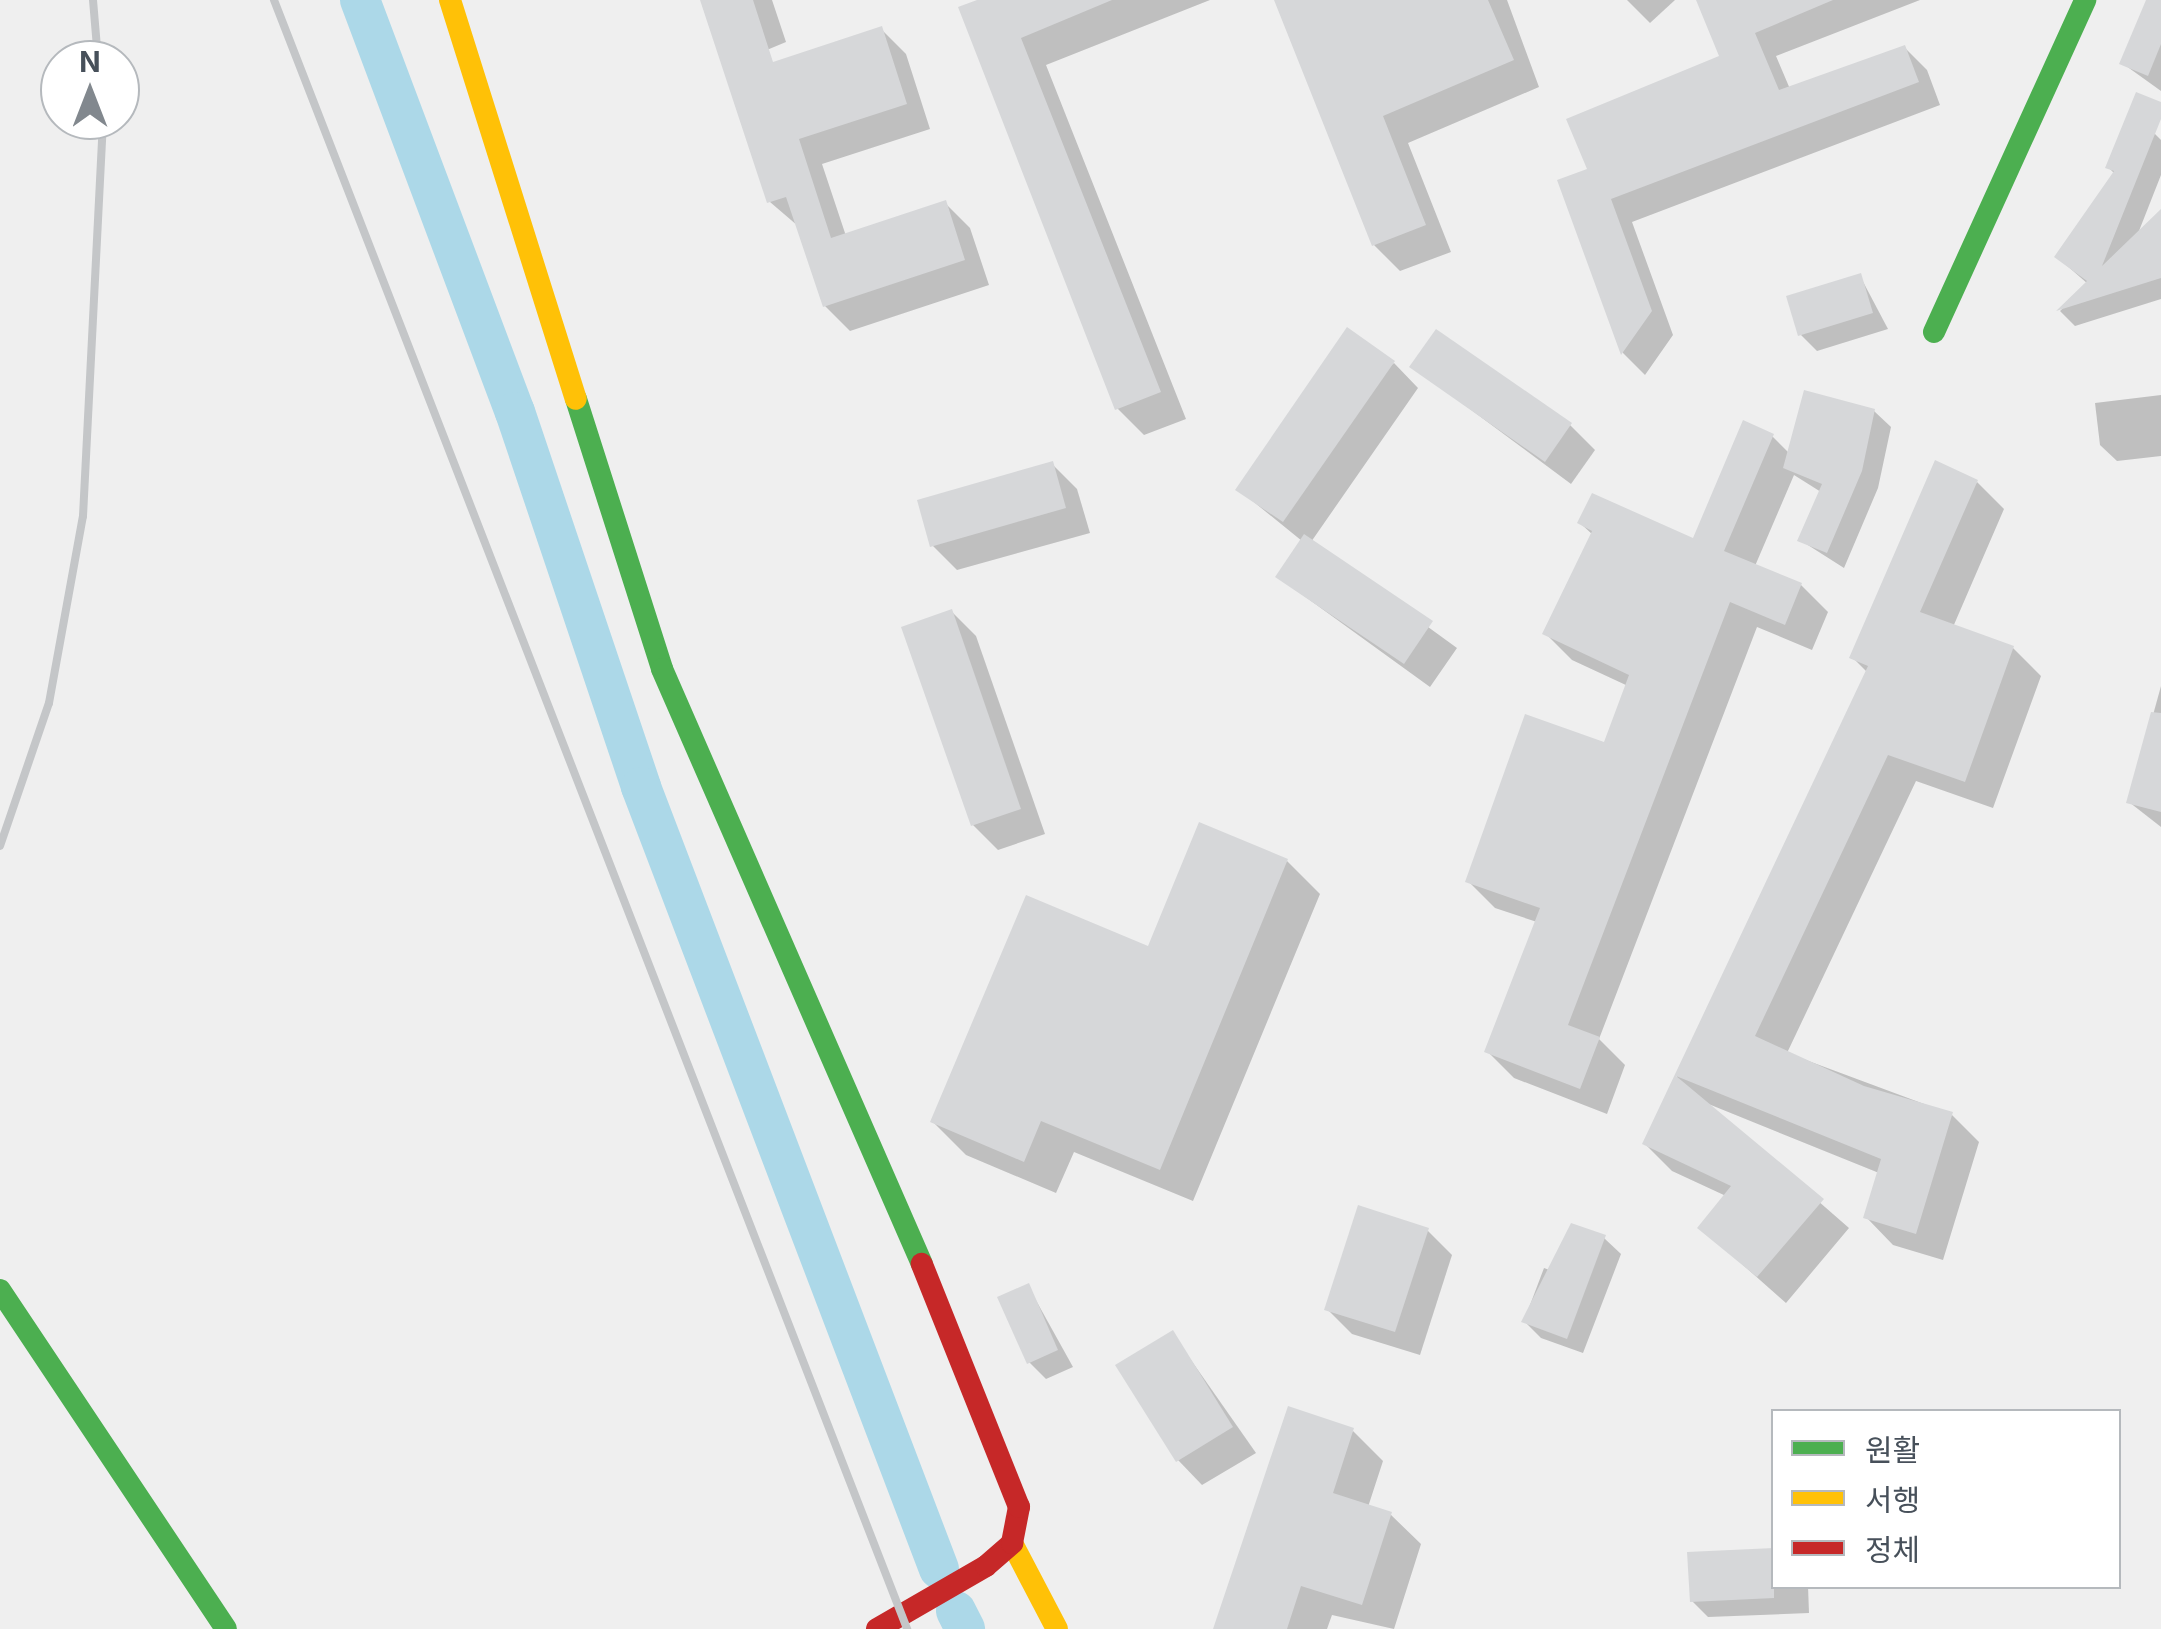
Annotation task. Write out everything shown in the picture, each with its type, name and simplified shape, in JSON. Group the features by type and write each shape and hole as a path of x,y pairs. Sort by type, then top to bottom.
{"street":[{"path":"450,0 662,669 1001,1444 1019,1507 1012,1543 1057,1629"},
{"path":"1934,332 2085,0"},
{"path":"0,1290 226,1629"},
{"path":"877,1629 1012,1543"}],"building":[{"path":"700,0 753,0 773,62 882,26 907,104 799,139 831,238 946,200 965,260 823,307 786,197 767,203"},
{"path":"977,0 1112,0 1021,38 1161,392 1115,410 958,7"},
{"path":"1274,0 1488,0 1514,60 1383,116 1426,225 1372,246"},
{"path":"1696,0 1833,0 1755,33 1779,90 1905,45 1919,82 1611,199 1652,311 1621,355 1557,180 1587,169 1566,119 1719,56"},
{"path":"2146,0 2161,0 2161,44 2148,76 2119,64"},
{"path":"2136,92 2161,102 2161,119 2102,266 2161,209 2161,278 2056,311 2087,281 2054,257 2114,171 2105,168"},
{"path":"1861,273 1873,313 1798,336 1786,296"},
{"path":"1347,327 1395,361 1283,522 1235,490"},
{"path":"1436,329 1572,423 1545,462 1409,367"},
{"path":"1804,390 1875,409 1862,471 1827,553 1797,541 1822,484 1783,468"},
{"path":"1743,420 1774,434 1724,551 1802,583 1785,625 1730,602 1568,1025 1600,1037 1580,1089 1484,1052 1540,908 1465,882 1525,714 1604,742 1629,675 1542,634 1592,531 1577,523 1592,493 1693,538"},
{"path":"1935,460 1978,480 1920,612 2014,646 1965,782 1888,755 1755,1036 1864,1086 1953,1112 1916,1234 1863,1218 1881,1159 1676,1076 1824,1199 1757,1277 1697,1228 1731,1186 1642,1144 1868,666 1849,658"},
{"path":"1053,461 1066,508 930,547 917,500"},
{"path":"1304,534 1433,621 1404,664 1275,577"},
{"path":"952,609 1021,809 971,826 901,627"},
{"path":"2151,712 2161,713 2161,812 2126,803"},
{"path":"1199,822 1288,859 1160,1170 1041,1121 1024,1162 930,1122 1026,895 1148,946"},
{"path":"1358,1205 1429,1228 1395,1332 1324,1310"},
{"path":"1571,1223 1606,1235 1567,1339 1521,1322"},
{"path":"1029,1283 1058,1350 1027,1364 997,1297"},
{"path":"1173,1330 1233,1427 1176,1462 1115,1365"},
{"path":"1288,1406 1354,1428 1333,1493 1392,1512 1362,1605 1301,1586 1287,1629 1213,1629"},
{"path":"1771,1548 1774,1598 1690,1602 1687,1552"}],"waterway":[{"path":"360,0 515,412 641,787 939,1569"},
{"path":"956,1611 965,1629"}],"railway":[{"path":"93,0 96,40"},
{"path":"274,0 907,1629"},
{"path":"0,846 49,703 83,516 102,140"}],"traffic: fast":[{"path":"1934,332 2085,0"},
{"path":"576,399 662,669 922,1264"},
{"path":"0,1290 226,1629"}],"traffic: slow":[{"path":"450,0 576,399"},
{"path":"1012,1543 1057,1629"}],"traffic: jam":[{"path":"877,1629 986,1566 1012,1543 1019,1507 922,1264"}]}
